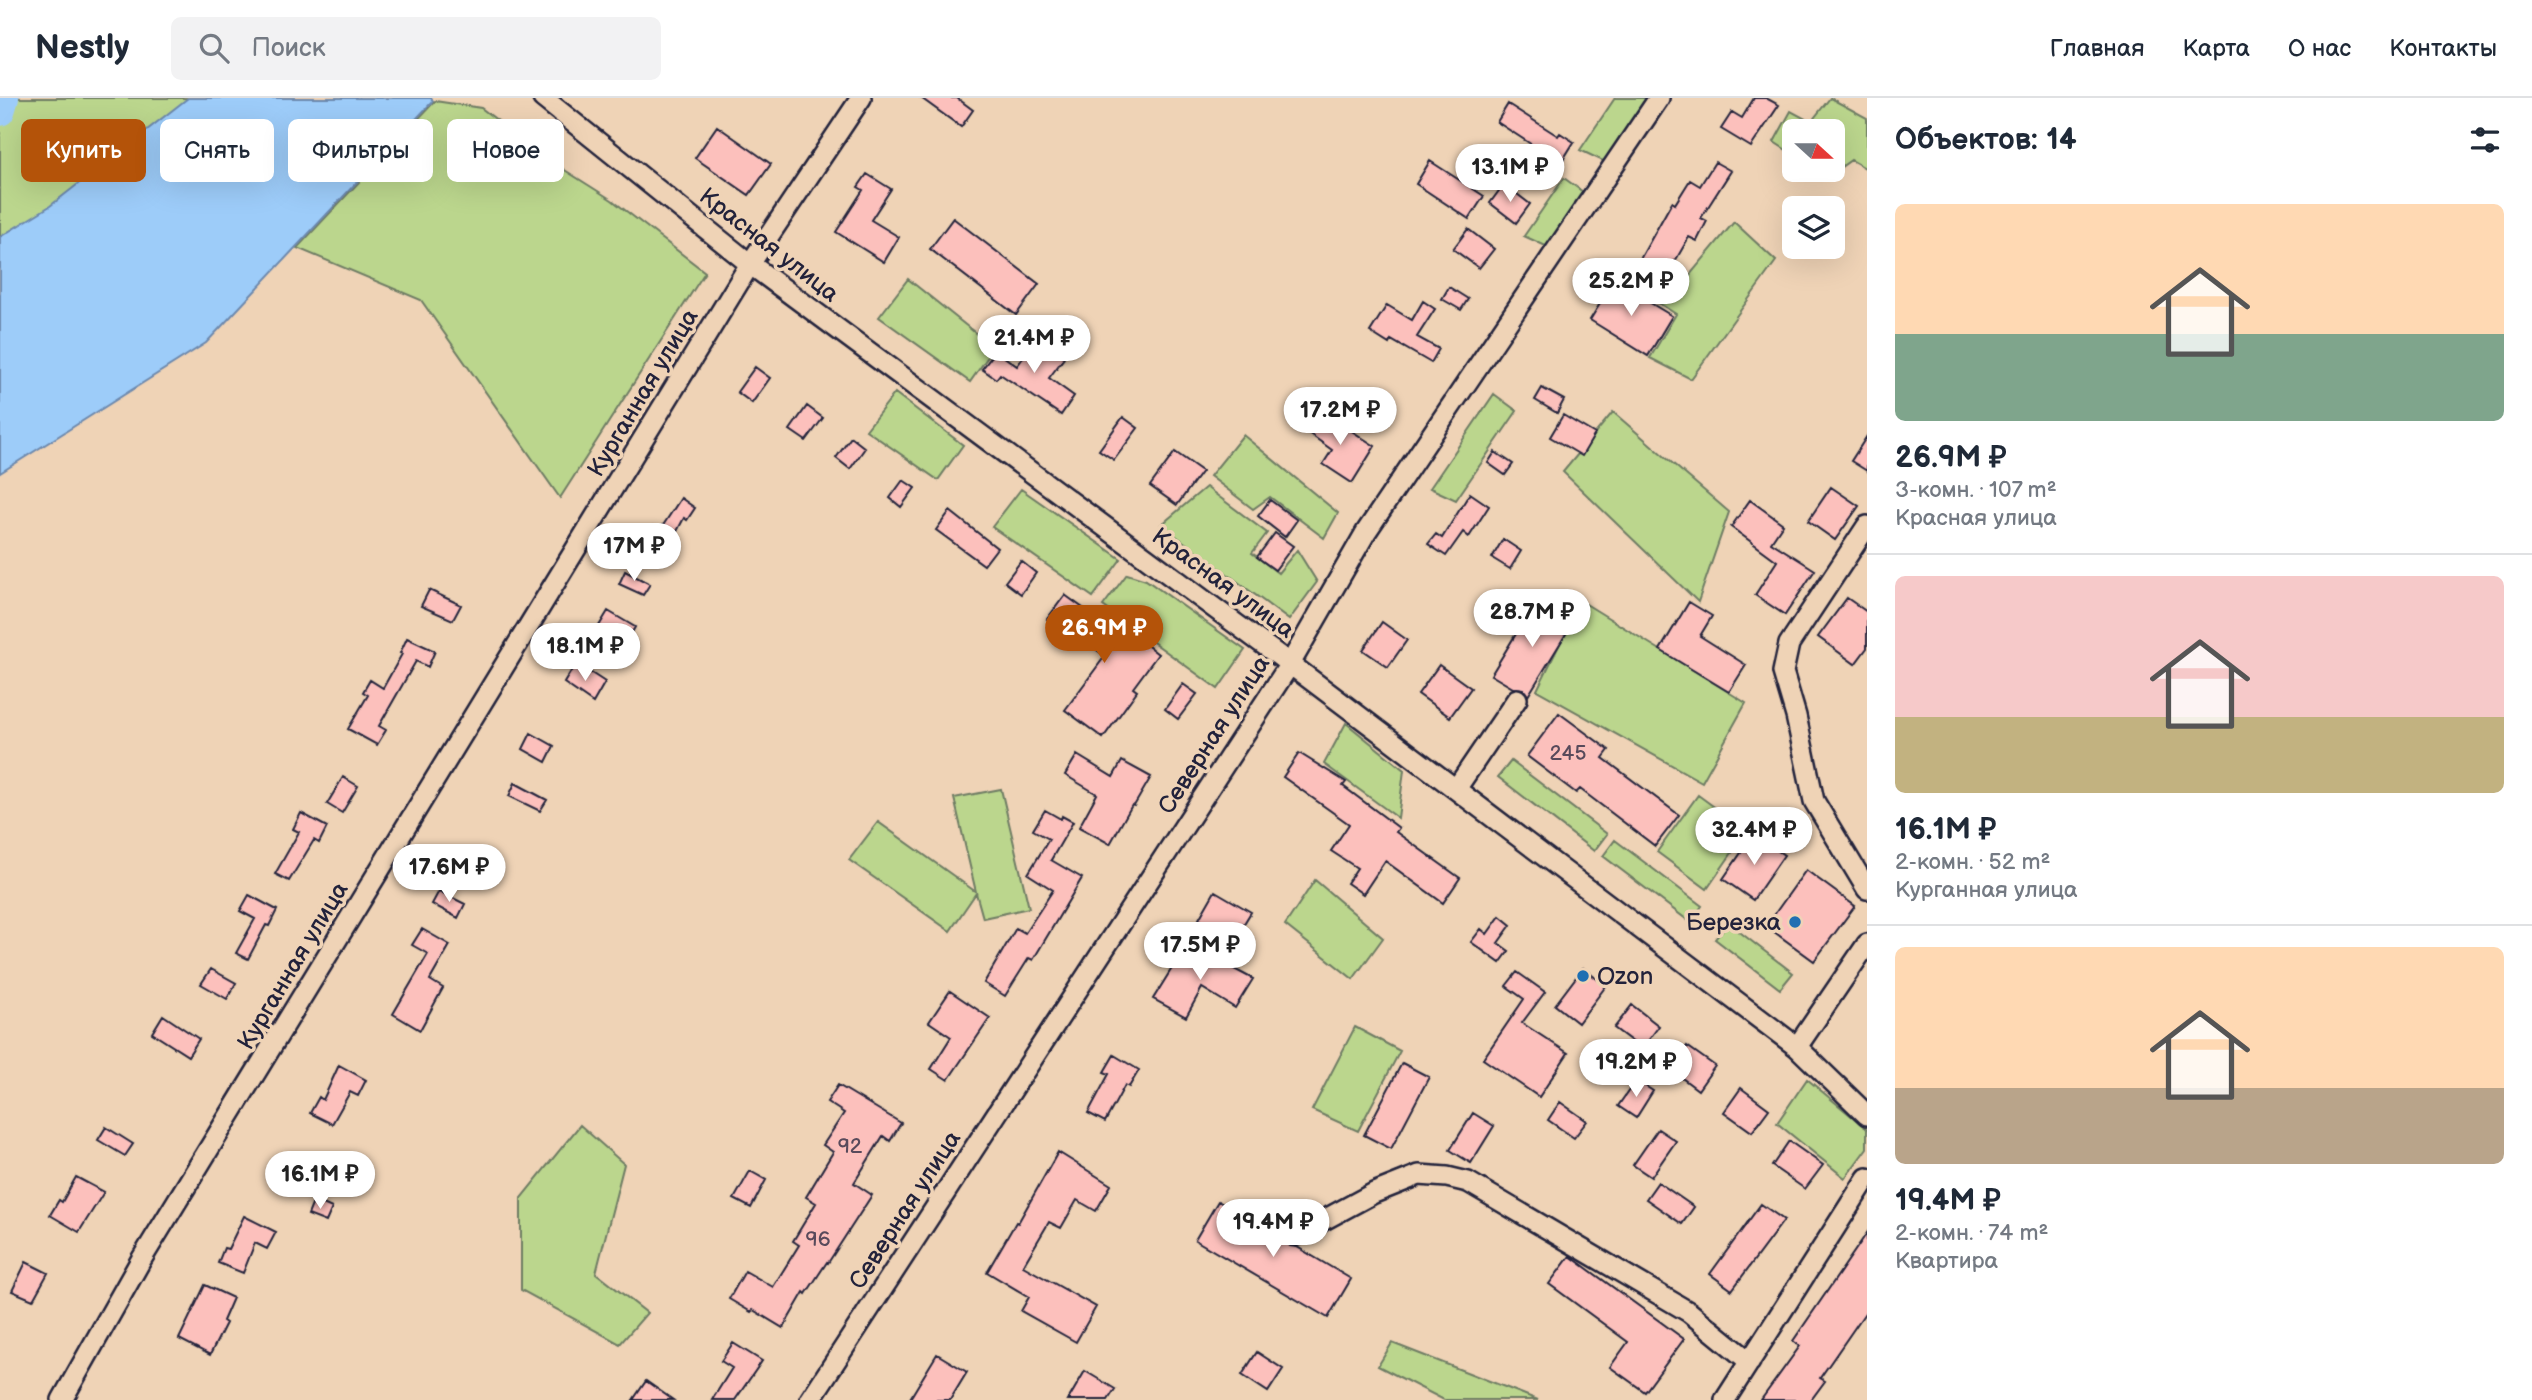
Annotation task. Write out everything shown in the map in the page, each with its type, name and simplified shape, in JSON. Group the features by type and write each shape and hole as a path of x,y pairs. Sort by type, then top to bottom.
{"street":[{"name":"Красная улица","path":"544,98 750,264 1290,664 1797,1047 1867,1115"},
{"name":"Курганная улица","path":"62,1400 149,1248 750,264 861,98"},
{"name":"Северная улица","path":"810,1400 1290,664 1366,532 1660,98"},
{"path":"1867,526 1789,644 1783,672 1796,716 1814,801 1867,889"},
{"path":"1457,789 1517,699"},
{"path":"1797,1047 1867,944"},
{"path":"1296,1235 1374,1193 1419,1175 1468,1182 1689,1312 1750,1362"},
{"path":"1725,1400 1867,1178"}],"green space":[{"path":"0,98 189,98 146,132 146,119 21,119 21,182 82,182 50,207 0,237"},
{"path":"1615,98 1649,98 1605,162 1580,150"},
{"path":"1830,98 1867,118 1867,169 1851,160 1845,164 1845,119 1813,119"},
{"path":"435,101 481,108 495,119 447,119 447,182 564,182 564,170 612,200 705,272 560,498 421,300 297,248 359,182 433,182 433,119 418,119"},
{"path":"1791,111 1806,119 1787,119"},
{"path":"1782,127 1782,147 1774,142"},
{"path":"1564,178 1587,195 1550,248 1524,236"},
{"path":"1734,222 1776,261 1691,379 1650,358 1676,314 1649,297 1684,282"},
{"path":"908,279 994,348 970,382 879,317"},
{"path":"895,393 963,445 938,480 866,430"},
{"path":"1494,394 1517,411 1456,500 1430,488"},
{"path":"1613,412 1729,512 1698,602 1563,472"},
{"path":"1243,435 1338,513 1324,538 1270,497 1253,509 1210,476"},
{"path":"1206,487 1267,533 1252,553 1278,573 1297,550 1317,582 1289,620 1161,525"},
{"path":"1021,489 1121,559 1093,597 992,527"},
{"path":"1127,574 1146,580 1245,650 1218,689 1103,606"},
{"path":"1581,601 1746,703 1702,782 1537,690"},
{"path":"1346,723 1404,770 1398,818 1324,764"},
{"path":"1511,761 1607,834 1594,851 1498,777"},
{"path":"1001,789 1029,908 983,918 976,893 950,931 849,860 878,822 976,892 954,798"},
{"path":"1698,795 1747,831 1707,889 1657,852"},
{"path":"1615,840 1702,906 1690,922 1603,856"},
{"path":"1315,880 1383,938 1353,979 1285,925"},
{"path":"1728,923 1793,973 1780,989 1715,939"},
{"path":"1355,1027 1400,1051 1358,1131 1312,1110"},
{"path":"1807,1079 1867,1129 1867,1148 1845,1178 1777,1123"},
{"path":"580,1125 624,1164 596,1273 647,1313 620,1344 521,1290 521,1198"},
{"path":"1392,1343 1538,1400 1444,1400 1378,1366"}],"water":[{"path":"188,98 431,98 433,101 416,119 288,119 288,182 357,182 206,343 0,473 0,237 50,206 81,182 146,182 146,131 160,120 160,182 274,182 274,119 161,119"}],"building":[{"path":"921,98 957,98 973,110 961,127"},
{"path":"1754,98 1766,98 1779,105 1751,147 1721,129 1732,112 1742,118"},
{"path":"1508,104 1558,136 1560,133 1574,142 1556,171 1542,162 1546,154 1497,122"},
{"path":"717,126 771,164 749,195 695,158"},
{"path":"1430,161 1484,196 1469,219 1416,184"},
{"path":"1715,162 1731,171 1701,218 1707,221 1697,241 1689,237 1666,277 1639,261 1672,202 1675,204 1690,180 1700,186"},
{"path":"867,174 891,189 871,220 899,237 884,262 836,232 863,190 858,187"},
{"path":"1504,184 1530,204 1516,223 1490,203"},
{"path":"953,218 1039,284 1016,315 930,249"},
{"path":"1468,229 1494,249 1479,268 1453,249"},
{"path":"1614,281 1672,316 1648,356 1590,320"},
{"path":"1449,287 1468,299 1461,310 1442,299"},
{"path":"1423,301 1435,309 1417,337 1439,349 1431,363 1391,340 1389,344 1370,332 1387,305 1412,320"},
{"path":"1037,338 1064,358 1049,378 1074,396 1061,415 1000,374 996,379 982,369 996,351 1017,366"},
{"path":"755,367 770,378 752,403 737,392"},
{"path":"1542,388 1564,400 1557,413 1535,400"},
{"path":"1376,395 1394,408 1383,423 1365,410"},
{"path":"807,406 823,418 806,441 790,430"},
{"path":"1310,412 1343,435 1347,428 1375,446 1352,483 1323,464 1332,450 1300,427"},
{"path":"1563,415 1595,434 1582,456 1550,437"},
{"path":"1123,417 1138,428 1114,460 1099,450"},
{"path":"1867,436 1867,471 1851,461"},
{"path":"851,437 865,448 850,469 836,458"},
{"path":"1175,452 1202,471 1177,505 1150,486"},
{"path":"1495,452 1513,464 1505,475 1488,463"},
{"path":"903,480 915,488 901,507 890,498"},
{"path":"1831,487 1859,506 1835,540 1808,521"},
{"path":"1470,493 1489,506 1469,537 1463,532 1446,556 1428,544 1436,534 1442,538"},
{"path":"681,498 695,508 687,520 684,518 666,552 645,540 653,526 660,530"},
{"path":"1270,500 1297,520 1285,537 1258,516"},
{"path":"1750,500 1783,524 1771,542 1815,570 1785,615 1755,595 1777,561 1731,527"},
{"path":"950,511 997,548 984,565 936,530"},
{"path":"1275,533 1293,546 1275,570 1257,557"},
{"path":"1503,539 1521,551 1510,569 1492,558"},
{"path":"1021,561 1036,573 1021,594 1005,582"},
{"path":"625,571 650,584 643,595 619,584"},
{"path":"429,590 461,605 453,620 421,606"},
{"path":"1065,595 1101,621 1106,613 1158,654 1133,688 1137,691 1103,738 1065,710 1105,656 1067,628 1064,632 1047,619"},
{"path":"1847,598 1867,612 1867,648 1855,664 1818,637"},
{"path":"1536,601 1572,624 1528,696 1523,689 1513,688 1491,675"},
{"path":"1689,602 1712,616 1700,636 1746,665 1729,692 1660,650"},
{"path":"608,611 635,627 626,643 599,626"},
{"path":"1382,622 1407,640 1388,667 1363,650"},
{"path":"407,638 435,651 428,667 416,661 379,726 386,730 377,745 348,729 368,695 363,692 370,680 383,688 402,654 400,653"},
{"path":"576,663 605,682 593,703 564,683"},
{"path":"1439,665 1471,688 1450,717 1418,694"},
{"path":"1183,684 1197,694 1178,719 1165,709"},
{"path":"1559,713 1609,750 1603,758 1679,815 1655,846 1580,789 1576,793 1527,756"},
{"path":"531,733 554,746 546,762 523,749"},
{"path":"1299,753 1346,782 1343,786 1399,828 1396,832 1460,878 1443,903 1385,861 1363,894 1347,883 1357,868 1331,851 1349,824 1283,777"},
{"path":"1077,755 1113,777 1122,761 1151,777 1110,844 1079,827 1097,794 1065,775"},
{"path":"343,777 358,786 342,813 327,804"},
{"path":"515,783 547,800 540,811 509,796"},
{"path":"1045,810 1073,822 1051,860 1082,878 1033,960 1029,958 1005,996 984,983 1016,928 1025,933 1053,890 1028,874 1049,839 1033,830"},
{"path":"301,813 327,827 319,843 314,840 289,881 275,874 299,832 293,829"},
{"path":"1754,834 1784,855 1753,900 1723,879"},
{"path":"462,848 493,868 485,883 479,883 452,865"},
{"path":"1806,870 1855,906 1814,961 1766,926"},
{"path":"439,891 465,904 458,918 432,904"},
{"path":"1215,891 1251,912 1234,940 1199,919"},
{"path":"249,895 277,910 248,959 236,953 255,919 240,911"},
{"path":"1500,916 1511,925 1498,943 1509,951 1500,963 1471,942 1481,929 1487,934"},
{"path":"422,929 450,945 430,980 443,988 420,1030 393,1014 428,954 412,945"},
{"path":"1187,944 1253,979 1235,1008 1202,988 1186,1017 1153,999"},
{"path":"1583,968 1606,986 1578,1023 1555,1005"},
{"path":"211,969 236,983 227,999 201,984"},
{"path":"1517,972 1545,992 1522,1023 1568,1053 1539,1097 1483,1059 1524,999 1506,986"},
{"path":"950,991 990,1018 948,1080 931,1069 951,1037 929,1022"},
{"path":"1632,1005 1659,1026 1642,1049 1614,1028"},
{"path":"163,1015 199,1039 188,1056 152,1033"},
{"path":"1687,1046 1715,1066 1698,1090 1670,1069"},
{"path":"1114,1055 1139,1070 1129,1087 1125,1085 1105,1122 1088,1113 1109,1074 1104,1072"},
{"path":"1402,1063 1429,1077 1391,1149 1364,1135"},
{"path":"339,1065 366,1080 358,1096 350,1092 332,1124 310,1113 319,1097 323,1100"},
{"path":"1636,1080 1653,1091 1636,1118 1618,1106"},
{"path":"838,1085 901,1123 890,1141 883,1136 854,1183 872,1195 828,1263 806,1294 804,1292 783,1328 729,1299 745,1271 773,1287 799,1245 793,1241 816,1203 806,1197 833,1152 823,1145 844,1113 827,1102"},
{"path":"1741,1088 1769,1109 1752,1132 1724,1112"},
{"path":"1560,1102 1587,1121 1574,1138 1548,1120"},
{"path":"1473,1113 1494,1126 1471,1163 1450,1150"},
{"path":"106,1127 133,1144 125,1156 98,1140"},
{"path":"1658,1129 1676,1141 1651,1177 1633,1165"},
{"path":"1789,1141 1823,1165 1805,1189 1772,1166"},
{"path":"1058,1152 1111,1185 1096,1211 1077,1200 1061,1228 1049,1222 1023,1266 1096,1307 1076,1342 1021,1311 1029,1297 987,1272"},
{"path":"283,1160 311,1173 303,1189 276,1175"},
{"path":"750,1171 766,1180 751,1208 734,1199"},
{"path":"76,1177 104,1192 79,1232 50,1215 59,1200 62,1202"},
{"path":"1658,1182 1694,1207 1682,1224 1646,1199"},
{"path":"314,1200 332,1208 326,1222 308,1215"},
{"path":"1218,1201 1285,1240 1290,1246 1297,1247 1351,1279 1328,1318 1195,1240"},
{"path":"1761,1204 1784,1220 1732,1290 1710,1274"},
{"path":"244,1216 276,1232 267,1249 255,1243 243,1273 218,1263"},
{"path":"1867,1233 1867,1310 1820,1378 1825,1381 1811,1400 1761,1400 1800,1346 1793,1341"},
{"path":"1570,1256 1684,1339 1645,1392 1610,1367 1628,1342 1549,1284"},
{"path":"26,1262 48,1273 33,1300 12,1291"},
{"path":"205,1285 233,1298 223,1321 226,1323 210,1355 179,1339"},
{"path":"733,1343 762,1361 735,1400 712,1400 732,1368 721,1361"},
{"path":"1257,1352 1283,1369 1268,1392 1242,1375"},
{"path":"937,1354 967,1372 950,1400 909,1400"},
{"path":"1085,1371 1115,1389 1108,1400 1068,1400"},
{"path":"646,1381 673,1400 633,1400"}],"waterway":[{"path":"0,111 4,98"}],"place":[{"name":"Березка","path":"1795,922"},
{"name":"Ozon","path":"1583,976"}]}
